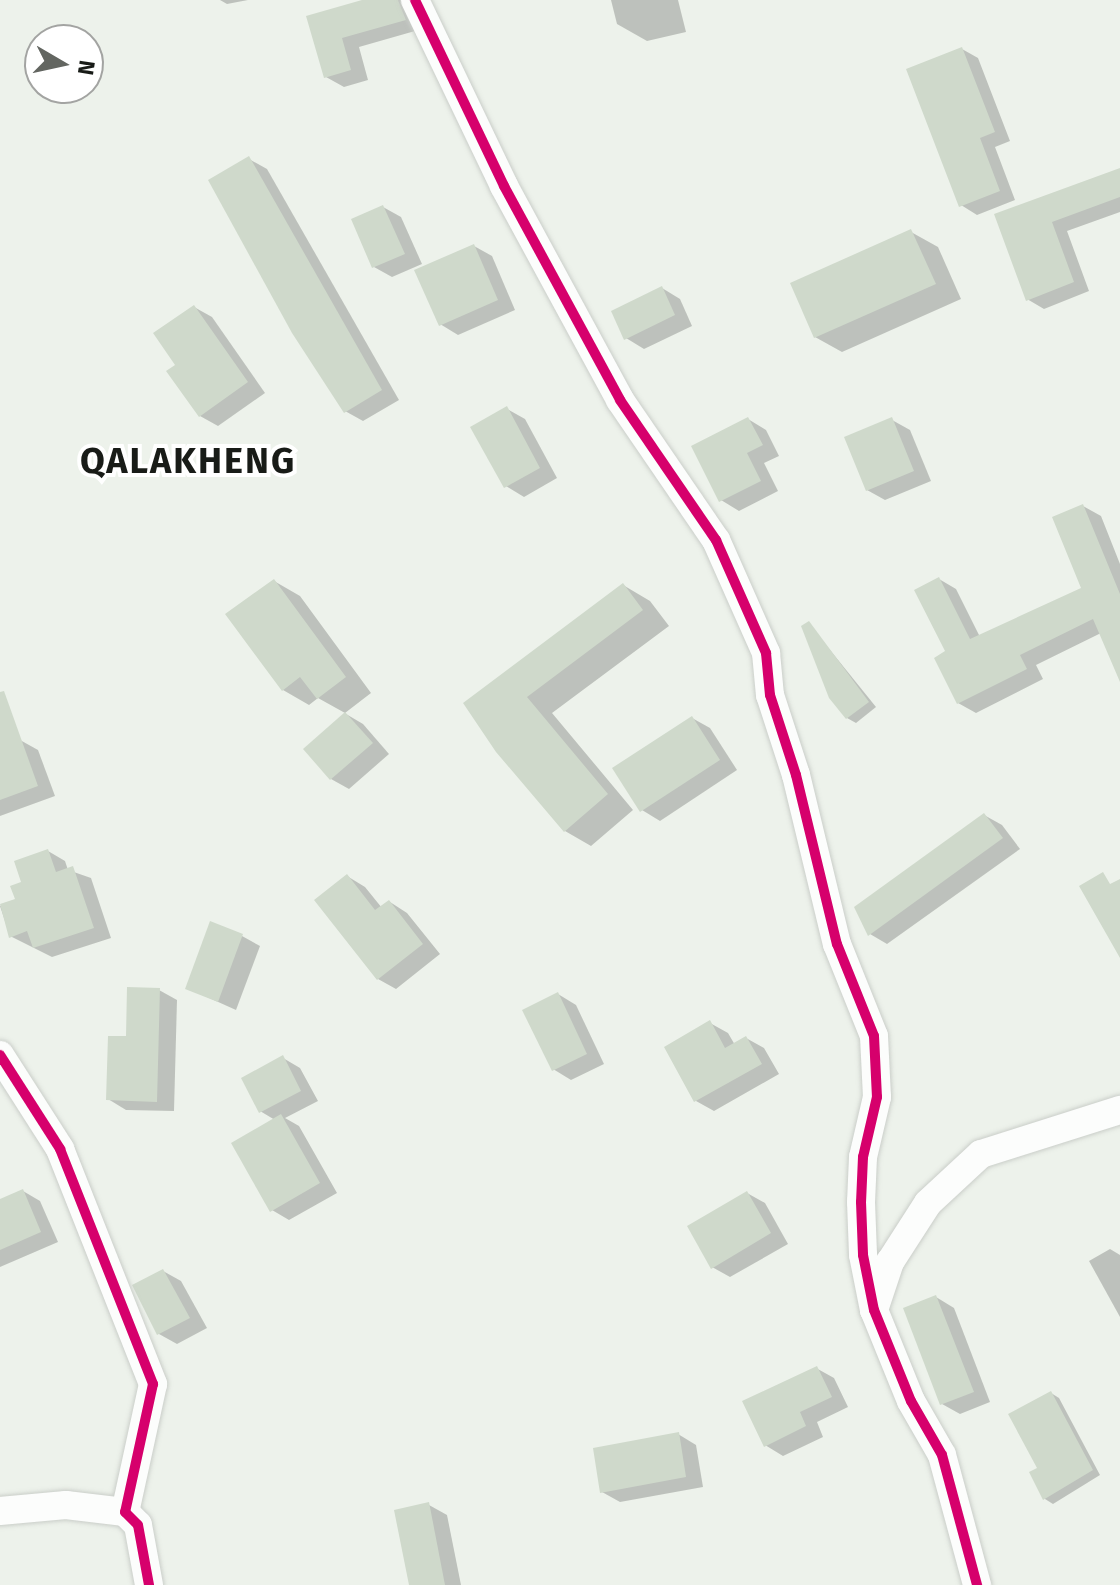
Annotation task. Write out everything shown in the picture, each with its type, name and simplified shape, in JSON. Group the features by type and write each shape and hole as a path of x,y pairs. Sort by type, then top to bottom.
{"street":[{"path":"415,0 554,280 620,400 716,540 766,653 770,695 796,775 837,944 874,1036 877,1097 863,1157 861,1202 863,1255 874,1310 911,1401 942,1455 977,1585"},
{"path":"0,1055 60,1149 153,1384 125,1512"},
{"path":"874,1310 890,1262 928,1203 981,1154 1120,1110"},
{"path":"0,1511 66,1505 125,1512 138,1525 149,1585"}],"building":[{"path":"362,0 398,0 406,20 342,38 351,70 324,78 306,16"},
{"path":"962,47 995,132 980,138 1000,191 959,207 906,69"},
{"path":"249,156 382,390 344,413 292,333 208,180"},
{"path":"1120,168 1120,197 1052,222 1074,282 1026,301 994,214"},
{"path":"383,205 405,254 372,268 351,219"},
{"path":"911,229 936,284 814,338 790,283"},
{"path":"474,244 498,300 439,326 414,270"},
{"path":"662,286 675,315 624,340 611,311"},
{"path":"194,305 248,382 199,417 166,371 175,365 153,333"},
{"path":"507,406 540,468 504,488 470,427"},
{"path":"748,417 763,445 747,453 761,481 719,502 691,446"},
{"path":"892,417 914,471 866,491 844,437"},
{"path":"1083,504 1120,594 1120,682 1093,619 1020,655 1027,669 957,704 934,658 945,651 914,590 939,577 970,639 1081,588 1052,517"},
{"path":"274,579 346,677 317,699 300,677 282,691 225,614"},
{"path":"623,583 643,610 527,697 608,794 564,832 496,752 463,703"},
{"path":"809,621 869,702 846,719 829,698 801,626"},
{"path":"4,691 38,786 0,800 0,692"},
{"path":"345,712 373,743 330,780 303,749"},
{"path":"692,716 720,760 640,812 612,768"},
{"path":"984,813 1003,838 868,936 854,907"},
{"path":"48,849 56,872 73,866 94,928 33,948 27,931 9,938 0,904 15,899 10,886 21,882 14,861"},
{"path":"1103,872 1110,884 1120,879 1120,958 1079,886"},
{"path":"347,874 375,910 389,900 423,944 377,980 314,900"},
{"path":"210,921 243,934 218,1002 185,989"},
{"path":"127,987 160,988 157,1102 106,1100 108,1036 126,1036"},
{"path":"558,992 587,1054 552,1071 522,1010"},
{"path":"710,1020 725,1048 746,1036 762,1064 694,1102 664,1047"},
{"path":"283,1055 301,1091 259,1113 241,1078"},
{"path":"281,1114 320,1183 270,1212 231,1143"},
{"path":"23,1189 41,1232 0,1250 0,1199"},
{"path":"747,1191 771,1233 711,1269 687,1226"},
{"path":"163,1269 190,1318 157,1335 132,1285"},
{"path":"936,1295 974,1392 940,1405 903,1308"},
{"path":"817,1366 832,1397 800,1412 806,1426 764,1447 742,1401"},
{"path":"1051,1391 1093,1470 1043,1500 1029,1472 1037,1468 1008,1414"},
{"path":"679,1432 686,1477 600,1493 593,1448"},
{"path":"429,1502 445,1585 409,1585 394,1510"}],"cycle path":[{"path":"415,0 504,186 620,400 716,540 766,653 770,695 796,775 837,944 874,1036 877,1097 863,1157 861,1202 863,1255 874,1310 911,1401 942,1455 977,1585"},
{"path":"0,1055 60,1149 153,1384 125,1512 138,1525 149,1585"}],"district":[{"name":"QALAKHENG","path":"188,462"}]}
